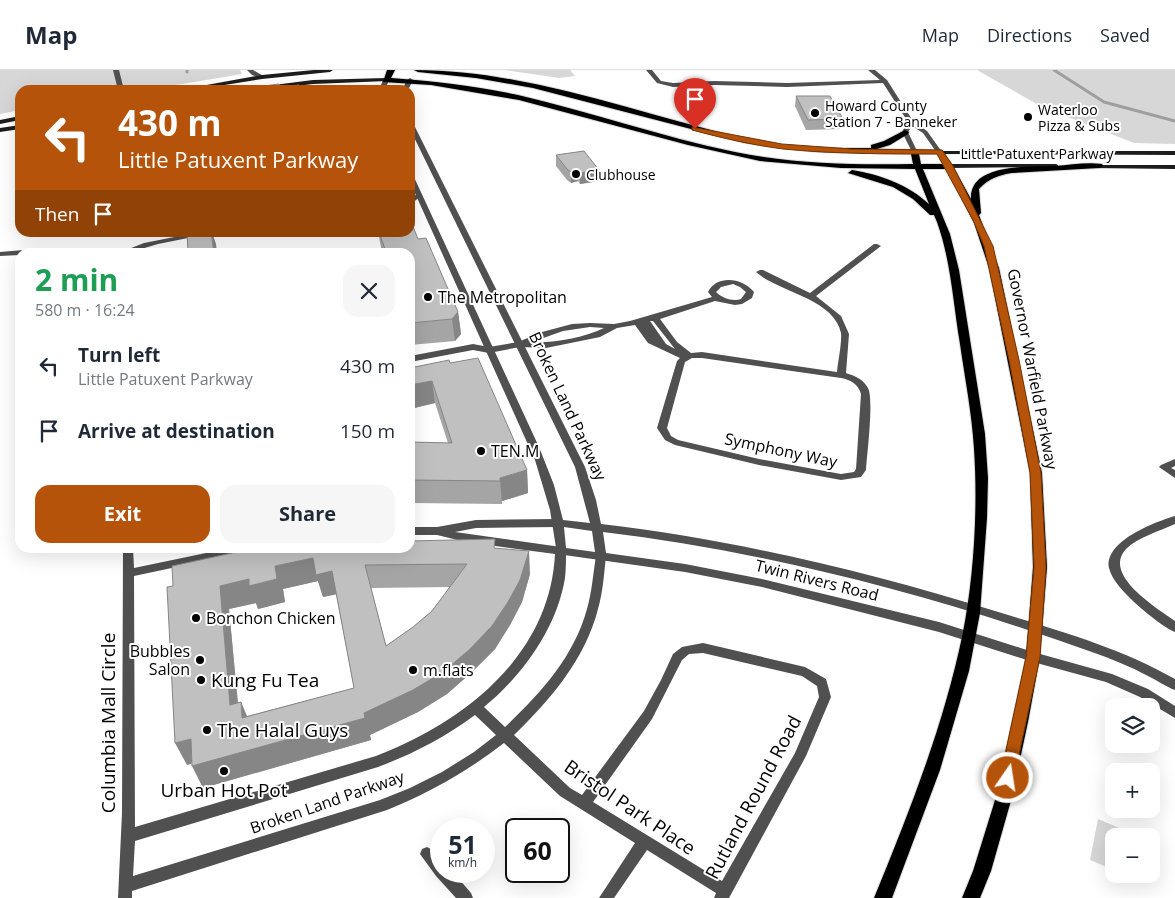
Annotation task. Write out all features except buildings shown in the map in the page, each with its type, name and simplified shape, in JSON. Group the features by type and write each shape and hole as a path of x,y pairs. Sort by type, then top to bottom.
{"main road":[{"path":"211,85 262,77 330,70"},
{"path":"386,80 391,70"},
{"path":"410,80 417,70"},
{"name":"Little Patuxent Parkway","path":"417,70 476,76 533,86 745,141 782,146 851,151 1175,153"},
{"name":"Little Patuxent Parkway","path":"289,85 313,82 410,80 494,91 736,154 816,164 1175,167"},
{"path":"0,121 15,118"},
{"path":"0,130 15,128"},
{"path":"851,151 887,144 905,132"},
{"path":"882,898 914,825 937,757 969,637 980,534 981,462 977,421 956,284 949,245 942,223 917,166 914,151"},
{"name":"Governor Warfield Parkway","path":"940,152 977,220 988,246 994,268 1036,473 1040,567 1033,657 1004,797 982,871 971,898"},
{"path":"736,154 775,163 858,173 880,178 913,194 942,223"},
{"path":"977,220 975,189 989,176 1012,170 1099,166"}],"street":[{"path":"116,70 120,85"},
{"path":"250,70 262,77"},
{"path":"649,70 659,82 672,85 714,83 788,85 885,81"},
{"path":"871,70 885,81 911,122 925,132 940,152"},
{"path":"384,85 386,80"},
{"path":"408,85 410,80"},
{"path":"911,122 905,132 914,151"},
{"name":"Broken Land Parkway","path":"125,892 383,805 428,785 470,761 505,736 538,705 578,646 591,616 600,556 598,527 588,488 580,467 415,133"},
{"name":"Broken Land Parkway","path":"128,836 369,765 411,747 446,727 475,707 500,685 515,668 539,634 551,607 558,584 561,550 560,523 551,490 538,455 415,185"},
{"path":"415,194 420,195"},
{"path":"415,199 420,195"},
{"path":"133,248 188,237"},
{"path":"810,297 876,246"},
{"path":"0,254 15,253"},
{"path":"760,272 810,297 832,311 843,326 845,334 841,375"},
{"path":"415,358 473,347 489,350 520,344 546,345 598,335 615,326 655,318 717,298"},
{"path":"655,318 674,344 688,357"},
{"name":"Symphony Way","path":"641,321 663,346 688,357"},
{"path":"478,360 489,350"},
{"name":"Symphony Way","path":"702,355 841,375 859,381 864,386 866,394 861,470 858,475 841,478 759,462 675,442 668,438 662,428 681,361 688,357 702,355"},
{"path":"1175,462 1164,467 1175,475"},
{"path":"1175,520 1124,545 1114,555 1114,565 1117,575 1128,589 1175,627"},
{"name":"Twin Rivers Road","path":"415,531 437,531 476,524 560,523 690,540 769,555 841,572 973,608 1112,652 1175,684"},
{"name":"Twin Rivers Road","path":"437,531 466,538 685,568 762,583 934,626 1108,678 1144,692 1175,713"},
{"name":"Columbia Mall Circle","path":"125,892 128,836 128,553"},
{"path":"128,574 223,553"},
{"name":"Rutland Round Road","path":"584,803 648,715 677,657 686,650 703,648 805,672 822,682 825,697 800,756 723,895"},
{"name":"Bristol Park Place","path":"475,707 565,792 723,895"},
{"path":"606,898 644,842"},
{"path":"426,854 430,859"},
{"path":"452,883 466,898"}],"shaded area":[{"path":"0,70 240,70 242,74 176,85 15,85 15,111 0,114"},
{"path":"504,70 570,70 575,76 559,78"},
{"path":"977,70 1175,70 1175,144 1134,143 1042,107"},
{"path":"1098,819 1119,828 1105,828 1105,866 1090,860"}],"waterway":[{"path":"1054,70 1104,102 1175,121"}],"place":[{"name":"Howard County Station 7 - Banneker","path":"815,113"},
{"name":"Waterloo Pizza & Subs","path":"1028,117"},
{"name":"Clubhouse","path":"576,174"},
{"name":"The Metropolitan","path":"428,297"},
{"name":"TEN.M","path":"481,451"},
{"name":"Bonchon Chicken","path":"196,618"},
{"name":"Bubbles Salon","path":"200,660"},
{"name":"m.flats","path":"413,670"},
{"name":"Kung Fu Tea","path":"201,680"},
{"name":"The Halal Guys","path":"207,730"},
{"name":"Urban Hot Pot","path":"224,771"}],"route":[{"path":"695,129 745,141 817,150 940,152 977,220 988,246 994,268 1014,360 1036,473 1039,517 1040,567 1033,657 1008,778"}]}
